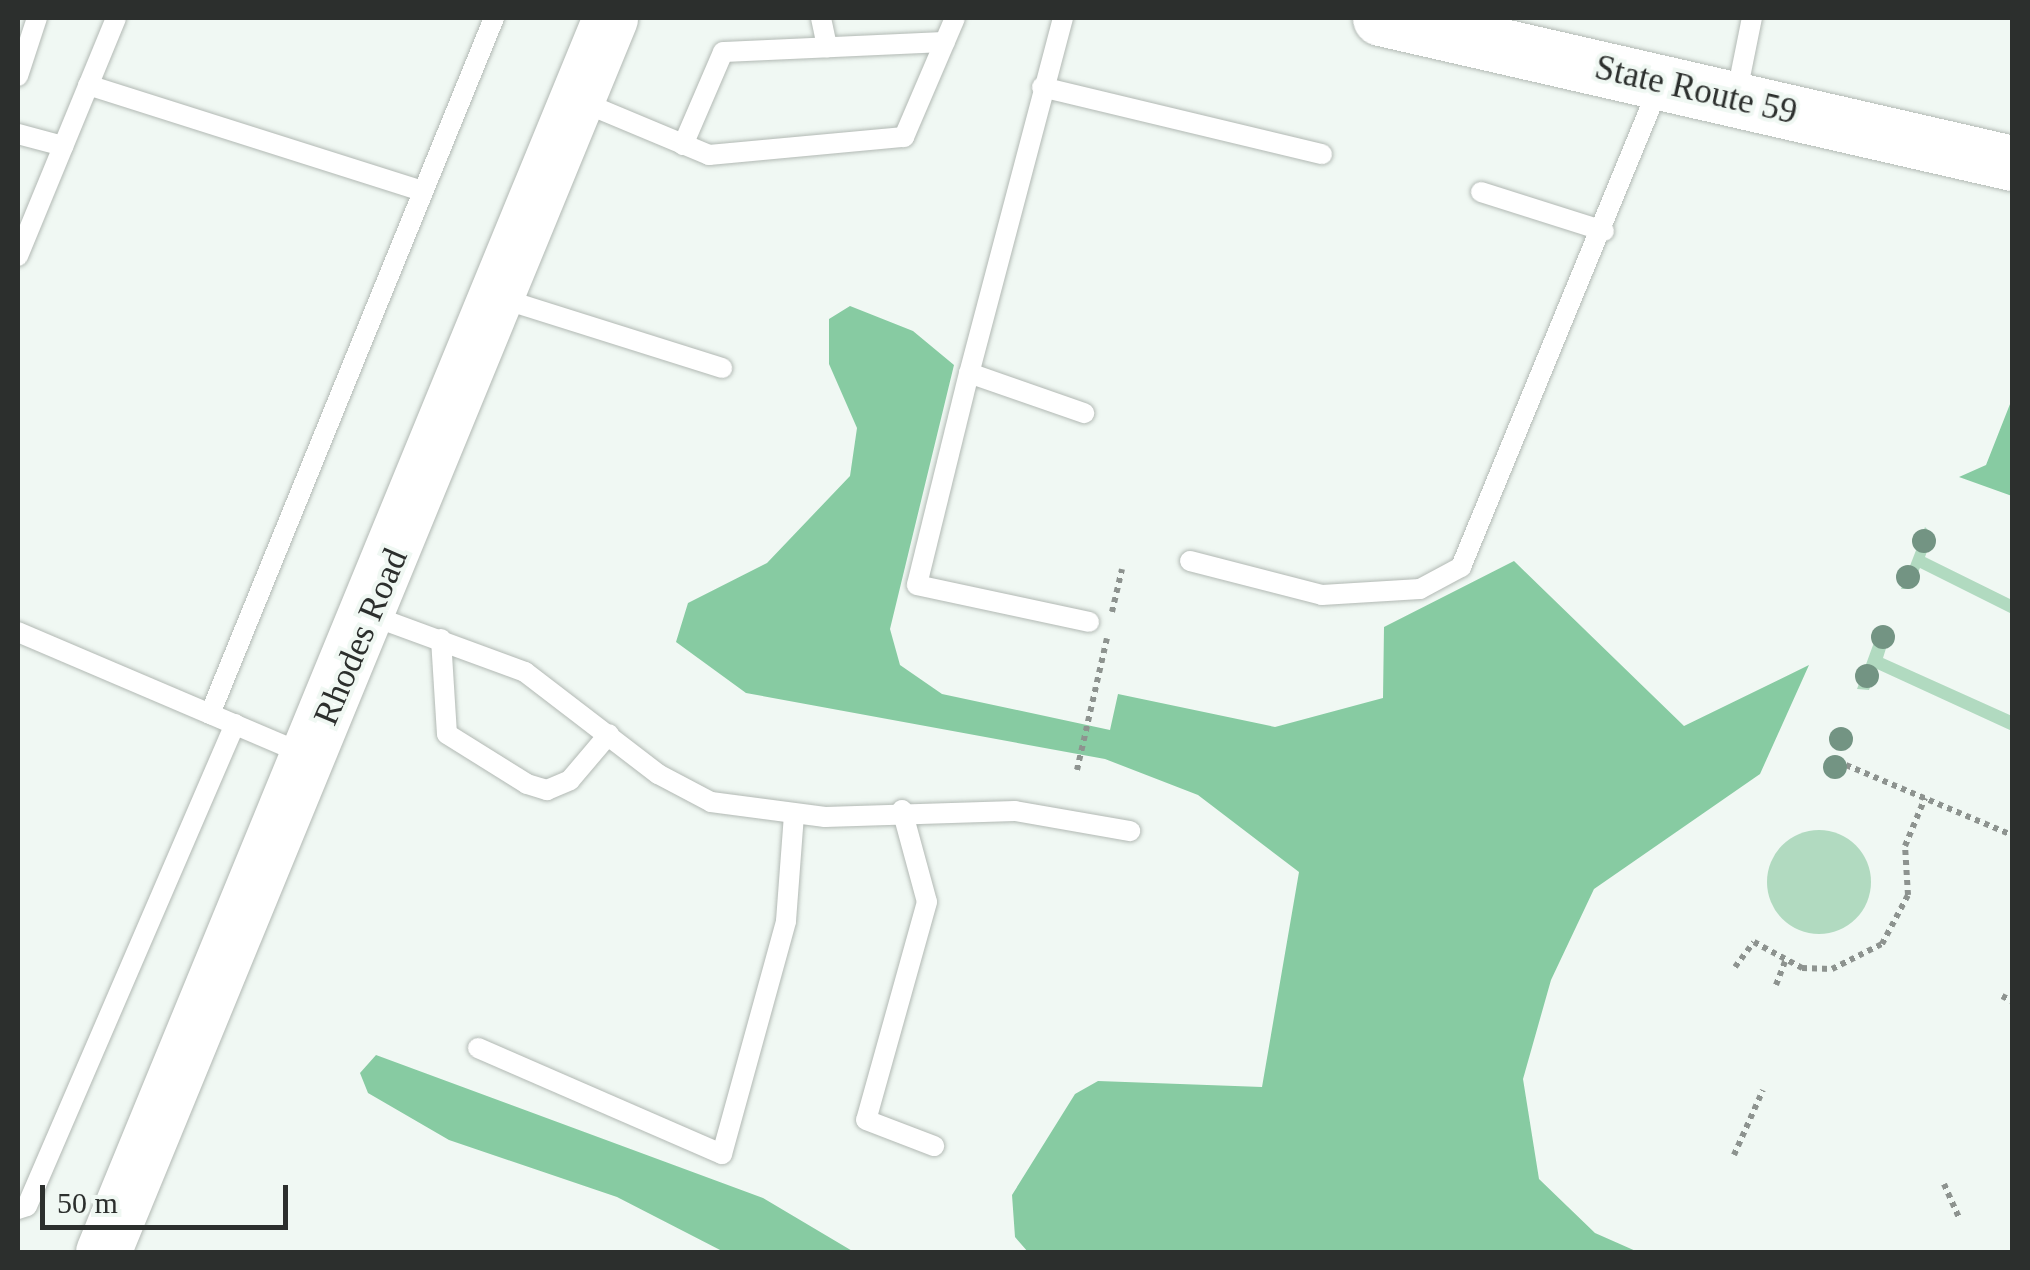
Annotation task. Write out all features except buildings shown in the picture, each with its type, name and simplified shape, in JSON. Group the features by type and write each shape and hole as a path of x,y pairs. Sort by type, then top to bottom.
{"street":[{"name":"Rhodes Road","path":"103,1252 370,615 610,18"},
{"name":"State Route 59","path":"1380,18 1474,28 1661,82 2012,163"}],"lane":[{"path":"18,76 37,18"},
{"path":"18,256 116,18"},
{"path":"210,714 494,18"},
{"path":"821,18 827,48"},
{"path":"578,100 709,155 904,137 956,18"},
{"path":"1062,18 917,585 1088,622"},
{"path":"1736,99 1752,18"},
{"path":"683,145 723,52 945,42"},
{"path":"1190,561 1322,594 1420,589 1461,567 1604,232 1661,82"},
{"path":"88,85 424,190"},
{"path":"1042,88 1322,154"},
{"path":"18,134 63,146"},
{"path":"1481,192 1604,232"},
{"path":"500,298 722,368"},
{"path":"969,373 1084,412"},
{"path":"370,615 550,686 691,794 794,814 1015,811 1130,831"},
{"path":"18,632 310,756"},
{"path":"441,640 447,734 527,784 547,790 570,780 609,734"},
{"path":"18,1209 27,1206 235,724"},
{"path":"902,810 927,902 866,1120 934,1146"},
{"path":"478,1048 722,1154 786,921 794,814"}],"path":[{"path":"1077,770 1122,569"},
{"path":"1846,765 2012,834"},
{"path":"1735,966 1754,942 1786,962 1832,968 1882,944 1908,896 1905,846 1925,798"},
{"path":"1776,984 1786,962"},
{"path":"2002,996 2012,1001"},
{"path":"1734,1155 1763,1090"},
{"path":"1944,1184 1959,1218"}],"green space":[{"path":"850,306 913,331 954,365 890,629 900,665 942,694 1110,730 1118,694 1275,727 1383,698 1384,627 1514,561 1684,726 1809,665 1760,774 1594,889 1551,980 1523,1079 1539,1179 1595,1233 1638,1252 1028,1252 1015,1237 1012,1195 1075,1094 1098,1081 1262,1087 1299,872 1198,795 1105,759 746,693 676,642 688,603 767,563 850,476 857,428 829,364 829,319"},
{"path":"2012,399 2012,496 1959,477 1986,465"},
{"path":"1925,527 1933,535 1925,557 2012,600 2012,614 1920,568 1910,589 1901,589"},
{"path":"1880,626 1892,629 1883,658 2012,716 2012,731 1877,669 1869,690 1857,689"},
{"path":"1819,830 1839,834 1862,853 1871,882 1867,902 1848,925 1819,934 1799,930 1776,911 1767,882 1771,862 1790,839"},
{"path":"376,1055 763,1198 854,1252 724,1252 617,1197 449,1140 368,1093 360,1073"}]}
